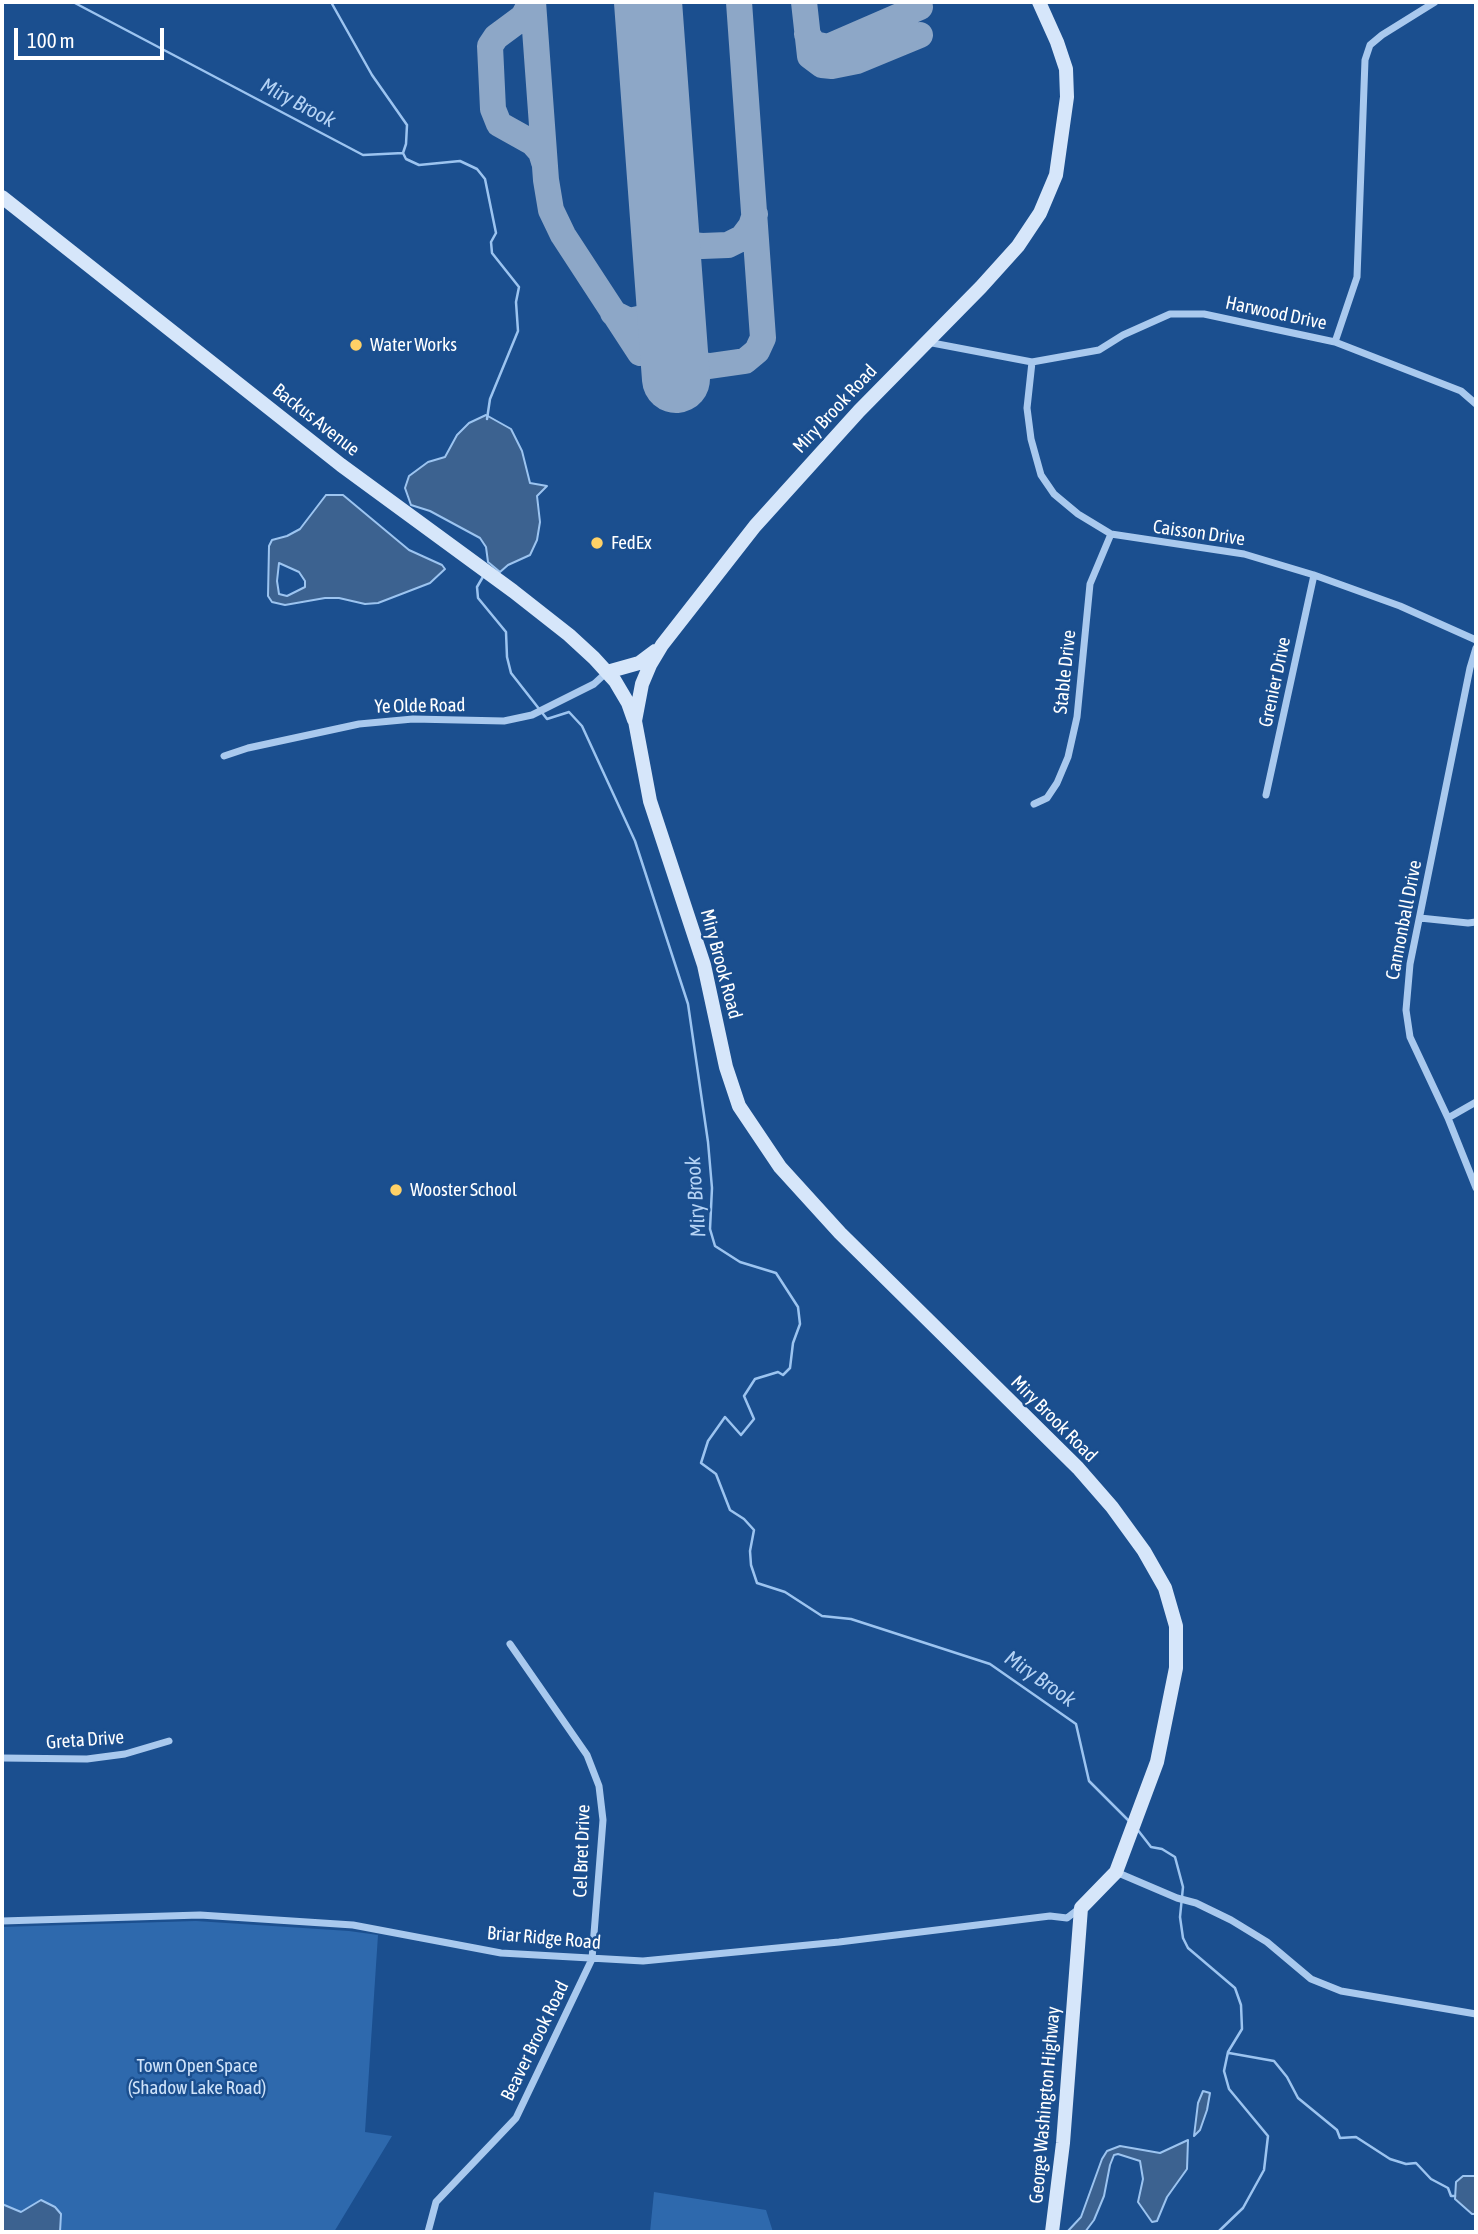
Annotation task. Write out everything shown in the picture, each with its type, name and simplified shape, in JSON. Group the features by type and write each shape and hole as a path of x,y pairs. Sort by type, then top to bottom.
{"main road":[{"name":"Miry Brook Road","path":"1039,2 1066,69 1067,97 1056,175 1040,213 1018,246 981,287 793,482 755,526 662,645 642,684 635,721 650,801 704,965 726,1067 739,1106 780,1167 840,1233 1078,1468 1112,1507 1144,1552 1165,1588 1176,1626 1176,1668 1157,1762 1116,1872 1080,1908"},
{"name":"Backus Avenue","path":"2,197 332,458 487,571 569,635 607,671 628,703 635,721"},
{"path":"607,671 639,663 662,645"},
{"name":"George Washington Highway","path":"1052,2232 1063,2143 1080,1908"}],"street":[{"name":"Harwood Drive","path":"926,342 1032,362 1098,350 1123,335 1170,314 1204,314 1335,342 1357,278 1364,60 1370,45 1382,35 1435,2"},
{"path":"1335,342 1461,391 1476,404"},
{"name":"Caisson Drive","path":"1032,362 1027,408 1031,439 1041,475 1054,494 1111,534 1244,554 1314,575 1400,606 1476,640"},
{"name":"Stable Drive","path":"1034,804 1047,798 1068,757 1077,717 1090,584 1111,534"},
{"name":"Grenier Drive","path":"1266,795 1314,575"},
{"name":"Cannonball Drive","path":"1476,648 1410,964 1406,1010 1410,1037 1448,1118 1476,1188"},
{"name":"Ye Olde Road","path":"224,756 248,748 359,724 413,719 504,721 548,708 594,684 607,671"},
{"path":"1420,918 1476,922"},
{"path":"1448,1118 1476,1102"},
{"name":"Cel Bret Drive","path":"510,1644 587,1755 599,1786 603,1821 592,1959"},
{"name":"Greta Drive","path":"2,1758 87,1759 125,1754 169,1741"},
{"path":"1116,1872 1177,1898 1196,1903 1231,1920 1268,1942 1311,1979 1341,1991 1476,2014"},
{"name":"Briar Ridge Road","path":"2,1921 200,1915 353,1925 501,1952 643,1961 839,1942 1050,1916 1067,1918 1080,1908"},
{"name":"Beaver Brook Road","path":"428,2232 436,2202 516,2118 592,1959"}],"green space":[{"name":"Town Open Space (Shadow Lake Road)","path":"196,1921 378,1935 365,2132 392,2136 334,2232 2,2232 2,1927"},
{"path":"654,2192 766,2210 773,2232 650,2232"}],"shaded area":[{"path":"486,415 511,429 522,451 530,483 547,486 537,496 540,522 537,540 530,555 508,565 500,572 488,562 486,547 480,538 430,511 411,505 405,488 409,476 428,462 445,457 457,435 469,423"},
{"path":"326,495 343,495 409,550 442,565 445,569 430,583 378,603 365,604 339,598 285,605 272,602 268,596 269,546 272,540 300,529","holes":["279,563 299,572 305,581 305,587 287,596 279,594"]},
{"path":"1203,2091 1210,2093 1207,2110 1200,2130 1194,2136 1198,2103"},
{"path":"1188,2140 1187,2169 1167,2197 1157,2221 1152,2222 1138,2202 1143,2179 1140,2161 1118,2154 1114,2155 1110,2165 1104,2196 1094,2220 1085,2232 1067,2232 1081,2217 1107,2151 1120,2146 1160,2153"},
{"path":"1463,2176 1476,2176 1476,2214 1472,2214 1455,2199 1456,2182"},
{"path":"41,2200 55,2207 61,2214 60,2232 2,2232 2,2204 21,2212"}],"waterway":[{"name":"Miry Brook","path":"73,2 363,155 403,153"},
{"name":"Miry Brook","path":"331,2 372,75 407,125 403,153 406,159 419,165 460,161 477,169 485,179 496,233 491,242 492,253 519,287 516,302 518,331 490,399 487,419"},
{"name":"Miry Brook","path":"484,575 477,587 478,598 506,632 511,673 547,719 569,712 582,726 635,841 688,1004 708,1142 712,1188 710,1229 715,1246 740,1262 776,1273 798,1307 800,1324 793,1343 790,1368 783,1375 778,1372 755,1379 744,1396 754,1419 741,1435 725,1417 708,1441 701,1463 716,1474 730,1510 754,1530 750,1551 757,1583 785,1592 822,1616 851,1619 990,1664 1076,1724 1089,1781 1130,1822"},
{"name":"Miry Brook","path":"1137,1829 1151,1847 1162,1849 1175,1857 1183,1887 1180,1917 1183,1938 1188,1948 1235,1988 1241,2005 1242,2029 1228,2052 1224,2071 1229,2089 1268,2136 1264,2170 1243,2208 1218,2232"},
{"path":"1229,2053 1274,2061 1287,2077 1298,2098 1337,2130 1340,2138 1356,2137 1390,2159 1406,2164 1416,2163 1431,2179 1448,2188 1451,2196 1455,2196"}],"taxiway":[{"path":"531,2 523,17 496,37 490,46 493,109 499,124 533,143 541,152 544,162"},
{"path":"533,2 546,180 551,210 563,235 640,353"},
{"path":"673,338 689,360 710,366 745,361 757,351 763,338 739,2"},
{"path":"804,2 810,56 822,65 832,66 857,61 920,35"},
{"path":"807,34 814,44 828,47 920,7"},
{"path":"664,214 673,234 680,240 702,246 728,245 742,238 751,226 755,214"},
{"path":"613,313 629,321 648,317 662,304 669,281"}],"runway":[{"path":"648,2 676,379"}],"place":[{"name":"Water Works","path":"356,345"},
{"name":"FedEx","path":"597,543"},
{"name":"Wooster School","path":"396,1190"}]}
